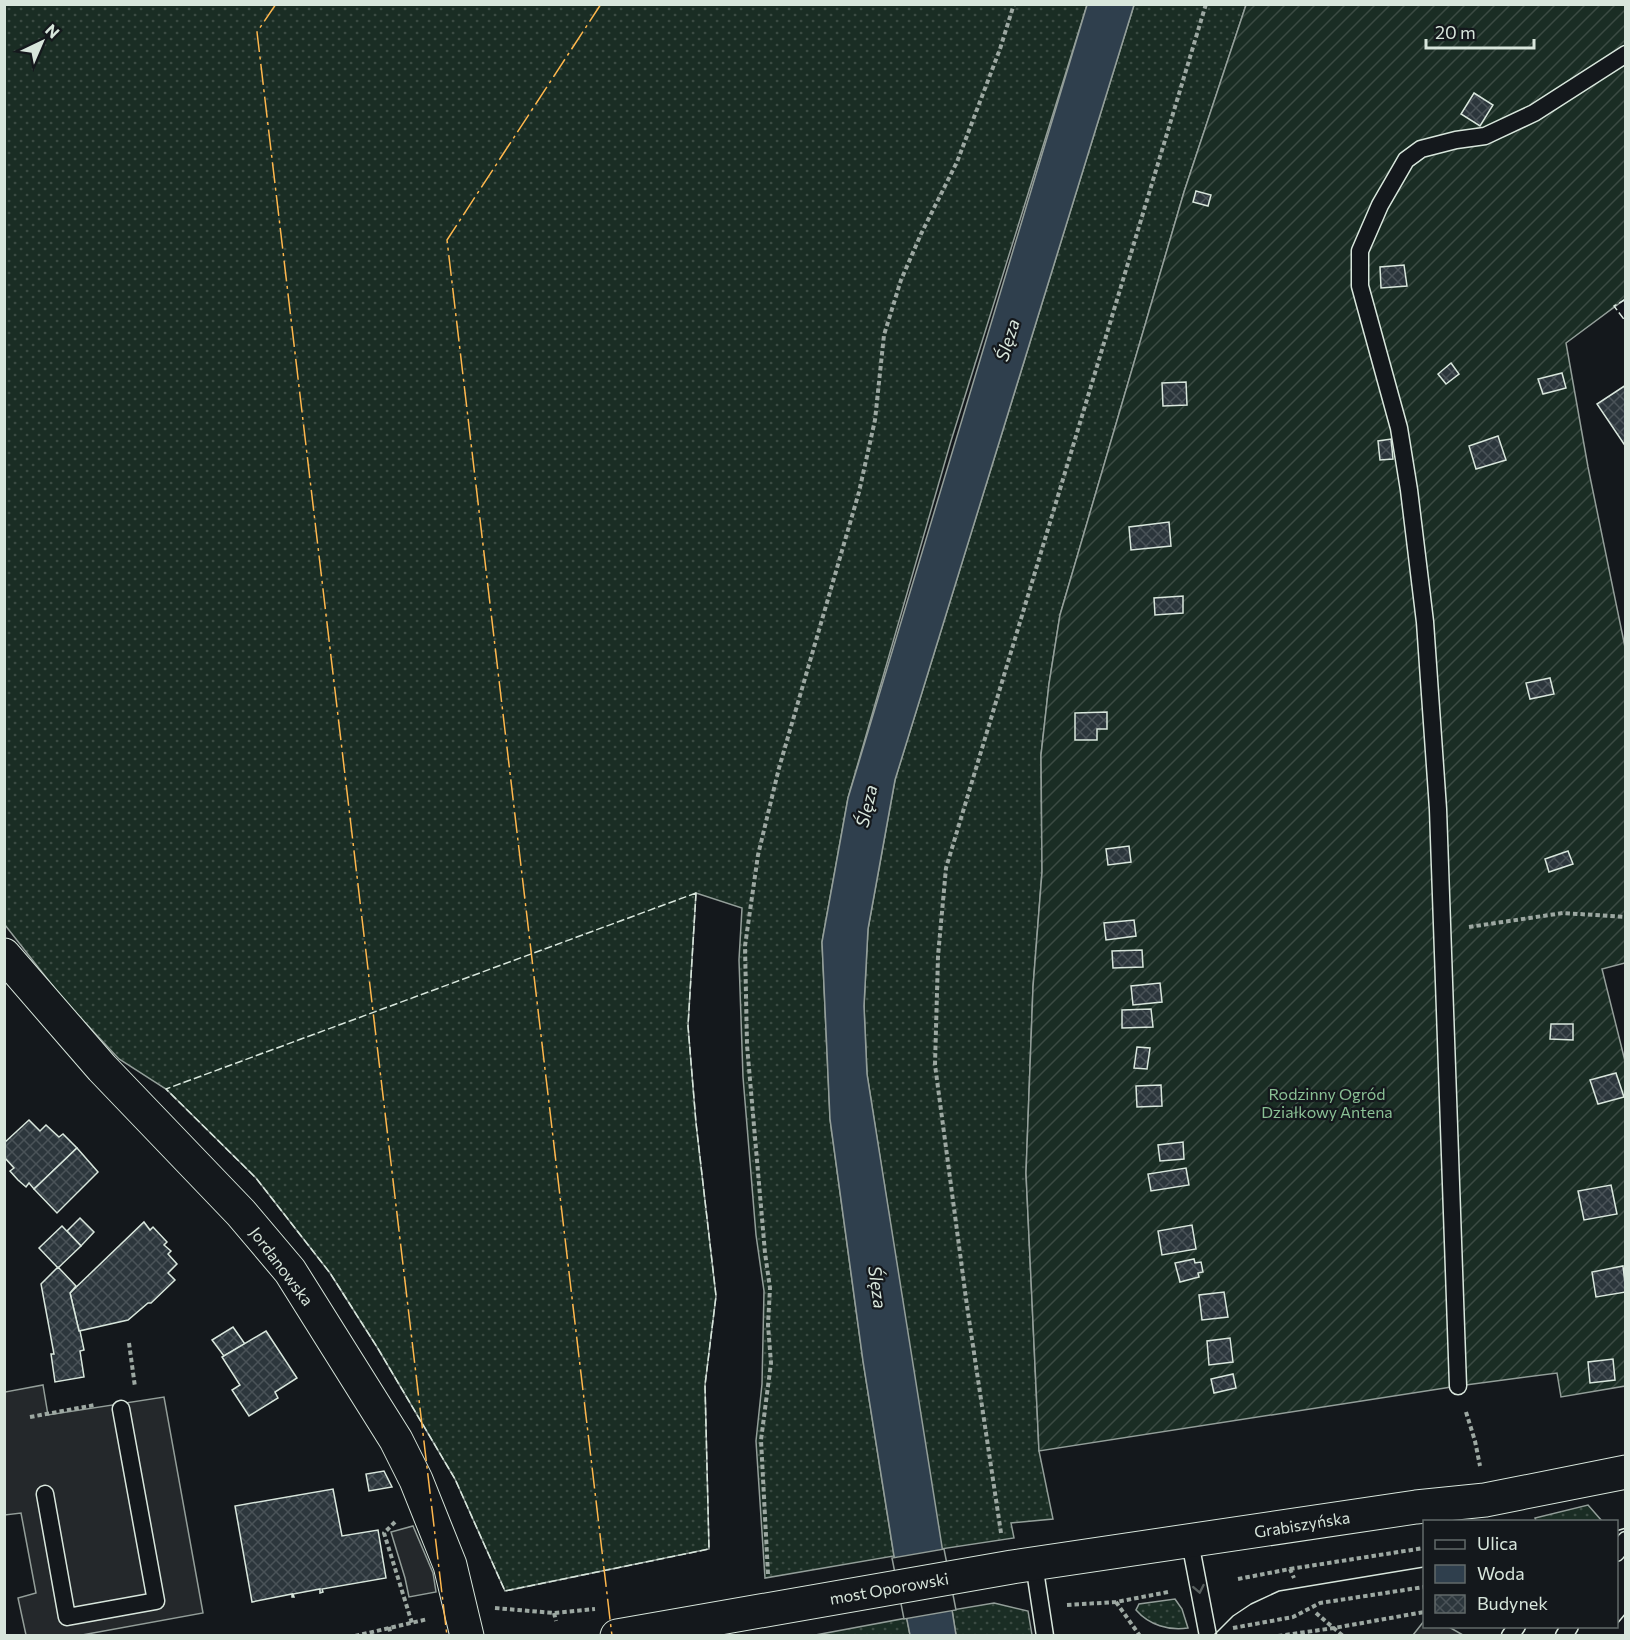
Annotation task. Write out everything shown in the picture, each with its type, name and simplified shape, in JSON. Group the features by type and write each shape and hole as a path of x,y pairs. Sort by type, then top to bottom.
{"main road":[{"name":"Jordanowska","path":"4,955 102,1068 241,1213 290,1271 396,1440 416,1480 450,1565 467,1635"},
{"name":"Grabiszyńska","path":"977,1574 1405,1509 1485,1500 1626,1472"},
{"name":"most Oporowski","path":"617,1635 977,1574"}],"lane":[{"path":"1458,1386 1434,738 1424,611 1399,428 1360,286 1360,251 1380,205 1406,160 1421,148 1485,136 1534,113 1626,54"},
{"path":"45,1494 67,1617 156,1601 121,1409"},
{"path":"1190,1542 1208,1634"},
{"path":"1034,1564 1045,1635"}],"path":[{"path":"769,1584 761,1440 771,1363 768,1325 770,1288 747,1045 745,946 758,855 779,768 859,492 875,420 884,336 901,280 957,162 1000,49 1014,4"},
{"path":"1001,1534 967,1306 935,1065 938,956 946,868 1206,4"},
{"path":"1441,931 1563,913 1626,916"},
{"path":"1475,1441 1480,1469"},
{"path":"399,1518 384,1533 412,1623"},
{"path":"1238,1579 1423,1548"},
{"path":"1290,1569 1294,1578"},
{"path":"1208,1634 1293,1617 1320,1604 1423,1587"},
{"path":"1040,1599 1062,1605 1116,1602 1168,1592"},
{"path":"1116,1602 1140,1635"},
{"path":"491,1607 555,1613 555,1621"},
{"path":"1278,1635 1423,1612"},
{"path":"1316,1614 1343,1635"},
{"path":"355,1635 434,1618"},
{"path":"389,1627 391,1635"}],"green space":[{"path":"4,5 1087,5 951,441 848,798 822,942 830,1119 863,1361 894,1556 765,1578 756,1441 762,1384 764,1291 756,1235 743,1077 739,960 742,908 696,893 688,1026 696,1123 716,1296 705,1385 709,1549 505,1591 455,1479 330,1273 256,1178 166,1089 119,1059 63,999 5,925"},
{"path":"1134,5 1246,5 1184,192 1060,615 1049,684 1041,755 1042,872 1033,987 1026,1173 1039,1451 1053,1519 1011,1523 1014,1538 941,1549 867,1074 864,1006 868,929 895,780"},
{"name":"Rodzinny Ogród Działkowy Antena","path":"1246,5 1625,5 1625,299 1566,343 1588,467 1625,647 1625,963 1602,969 1625,1061 1625,1386 1561,1397 1557,1373 1458,1386 1039,1451 1026,1173 1033,987 1042,872 1041,755 1049,684 1060,615 1184,192"},
{"path":"1588,1505 1601,1520 1536,1520 1535,1518"},
{"path":"1175,1599 1182,1609 1188,1628 1174,1629 1160,1626 1147,1620 1136,1610 1139,1604"},
{"path":"994,1603 1028,1611 1032,1635 956,1635 952,1610"},
{"path":"907,1618 910,1635 810,1636"}],"shaded area":[{"path":"43,1385 48,1415 164,1397 203,1613 82,1635 26,1635 18,1598 36,1593 21,1513 5,1515 5,1392"},
{"path":"413,1526 433,1573 436,1592 409,1597 391,1532"},
{"path":"1423,1622 1423,1628 1451,1628 1463,1635 1413,1635"}],"water":[{"name":"Ślęza","path":"1087,5 1134,5 895,780 868,929 864,1006 867,1074 956,1635 910,1635 894,1556 863,1361 830,1119 822,942 848,798"}],"pier":[{"path":"944,1549 956,1610 904,1619 892,1558"}],"building":[{"path":"1474,93 1493,105 1480,126 1461,114"},
{"path":"1196,191 1211,195 1208,206 1193,202"},
{"path":"1404,265 1407,286 1381,288 1380,267"},
{"path":"1451,363 1459,374 1446,384 1438,374"},
{"path":"1562,373 1566,388 1543,394 1538,379"},
{"path":"1186,382 1187,405 1163,406 1162,383"},
{"path":"1626,385 1626,447 1597,404"},
{"path":"1498,436 1506,460 1476,469 1469,446"},
{"path":"1391,439 1393,459 1380,460 1378,441"},
{"path":"1169,522 1171,546 1131,550 1129,527"},
{"path":"1183,596 1183,613 1155,615 1154,598"},
{"path":"1550,678 1554,694 1530,699 1526,683"},
{"path":"1107,712 1107,729 1097,729 1097,740 1075,740 1075,713"},
{"path":"1129,846 1131,862 1108,865 1106,849"},
{"path":"1568,851 1573,864 1549,872 1545,859"},
{"path":"1134,920 1136,936 1106,940 1104,923"},
{"path":"1142,950 1143,967 1113,968 1112,951"},
{"path":"1160,983 1162,1002 1133,1005 1131,986"},
{"path":"1151,1009 1153,1027 1122,1028 1122,1010"},
{"path":"1551,1024 1573,1024 1573,1040 1550,1039"},
{"path":"1137,1047 1150,1048 1147,1069 1134,1068"},
{"path":"1616,1073 1624,1097 1598,1104 1590,1080"},
{"path":"1161,1085 1162,1106 1137,1107 1136,1086"},
{"path":"29,1120 40,1131 46,1125 59,1137 63,1134 77,1148 34,1189 29,1183 26,1187 18,1180 10,1171 14,1168 4,1157 4,1143"},
{"path":"1183,1142 1184,1159 1160,1161 1158,1145"},
{"path":"77,1148 98,1172 57,1213 34,1189"},
{"path":"1186,1168 1189,1185 1151,1191 1148,1174"},
{"path":"1611,1185 1617,1214 1584,1220 1578,1191"},
{"path":"80,1218 94,1232 81,1246 67,1231"},
{"path":"144,1222 150,1230 153,1227 167,1242 164,1245 171,1251 168,1254 177,1264 168,1273 175,1280 151,1303 128,1320 79,1331 70,1293"},
{"path":"1192,1225 1196,1249 1162,1255 1158,1231"},
{"path":"62,1226 81,1246 58,1268 39,1248"},
{"path":"1194,1259 1195,1263 1201,1262 1203,1272 1198,1273 1199,1277 1180,1282 1175,1263"},
{"path":"1623,1266 1626,1292 1596,1297 1592,1272"},
{"path":"58,1267 76,1286 70,1293 84,1350 80,1351 84,1377 55,1382 51,1354 54,1354 41,1284"},
{"path":"1224,1292 1228,1317 1202,1320 1199,1295"},
{"path":"233,1327 245,1344 224,1356 212,1340"},
{"path":"266,1331 297,1378 275,1392 278,1398 249,1416 232,1390 240,1385 222,1357"},
{"path":"1230,1338 1233,1362 1209,1365 1207,1341"},
{"path":"1613,1359 1615,1380 1590,1383 1588,1362"},
{"path":"1233,1374 1236,1388 1214,1393 1211,1379"},
{"path":"384,1471 392,1487 369,1491 366,1474"},
{"path":"333,1489 342,1536 378,1530 386,1578 322,1589 323,1592 320,1593 320,1589 293,1594 294,1597 292,1594 252,1602 235,1506"}],"tram line":[{"path":"1618,1530 1626,1528"},
{"path":"1213,1636 1233,1616 1251,1604 1279,1591 1423,1567"},
{"path":"1618,1623 1626,1613"}],"fence":[{"path":"1626,299 1614,306 1626,322"},
{"path":"696,893 688,1026 696,1123 716,1296 705,1385 709,1549 505,1591 455,1479 330,1273 256,1178 166,1089 696,893"}],"power":[{"path":"276,4 257,32 447,1636"},
{"path":"601,4 447,240 612,1636"}]}
